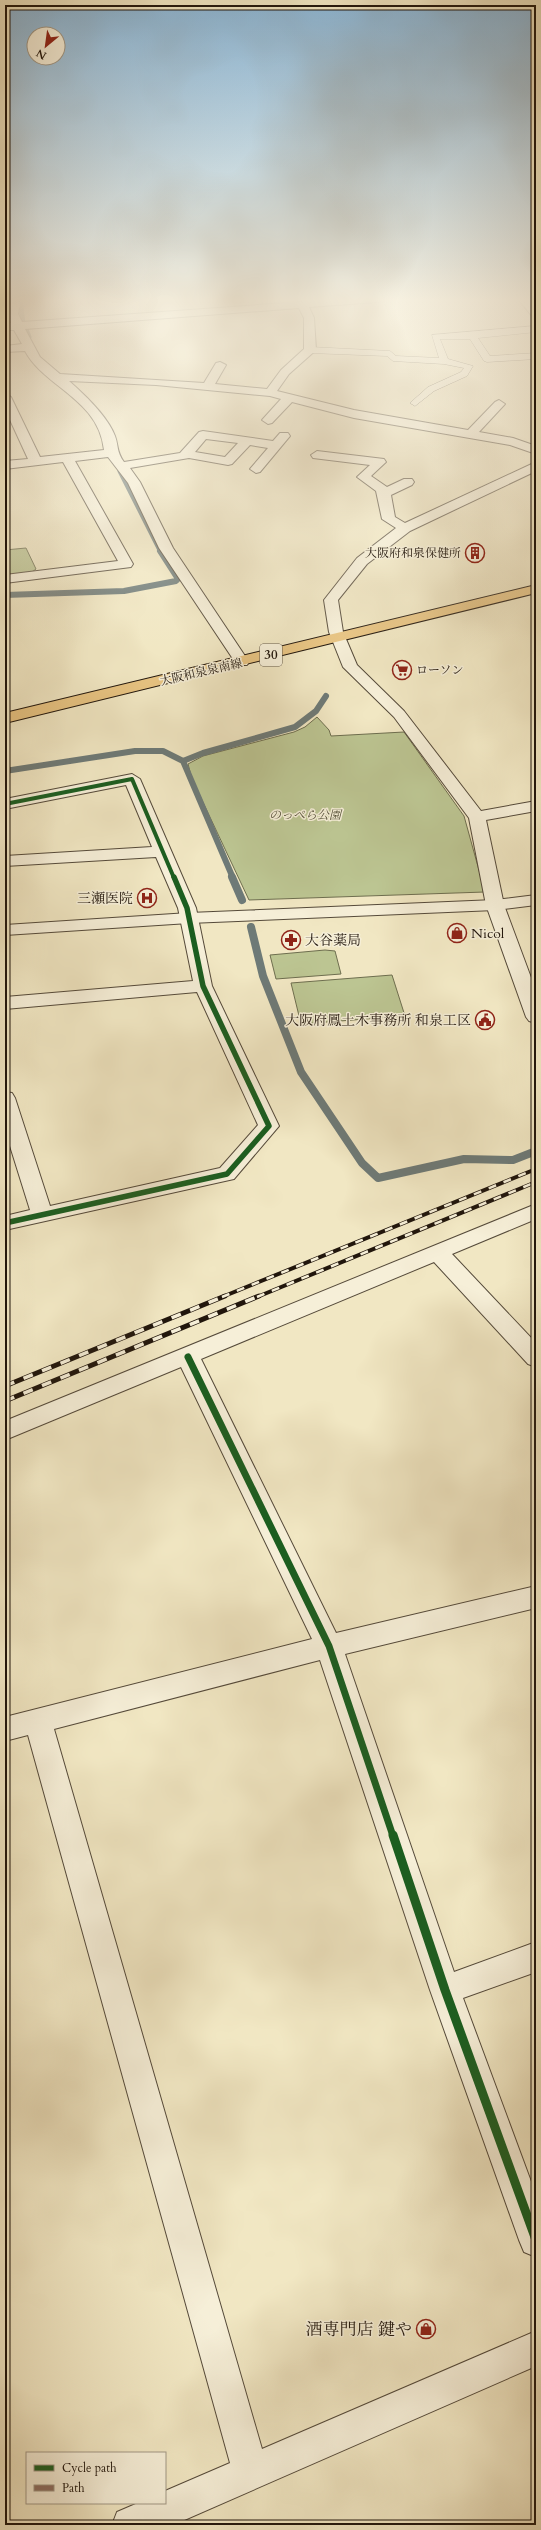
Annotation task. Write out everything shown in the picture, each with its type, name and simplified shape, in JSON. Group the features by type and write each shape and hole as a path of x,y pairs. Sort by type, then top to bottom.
{"main road":[{"name":"大阪和泉泉南線","path":"5,718 242,662 536,589"}],"street":[{"path":"11,417 16,433 36,462"},
{"path":"96,417 109,436 111,453 134,482 166,548 242,662"},
{"path":"268,420 271,417"},
{"path":"372,417 513,442 536,450"},
{"path":"471,434 487,417"},
{"path":"121,466 184,456 203,435 247,441 280,441 256,469"},
{"path":"186,454 228,461 247,441"},
{"path":"5,465 111,453"},
{"path":"317,455 380,462 362,477 380,485 384,493 388,519 405,528"},
{"path":"5,579 126,564 68,459"},
{"path":"536,466 405,528 362,561 331,600 338,637 350,667 399,714 450,785 476,817 495,905 536,1017"},
{"path":"384,493 408,482"},
{"path":"5,804 132,779 163,851 189,918 203,986 269,1126 227,1174 5,1223"},
{"path":"476,817 536,806"},
{"path":"5,861 163,851"},
{"path":"5,930 189,918 495,905 536,900"},
{"path":"5,1003 203,986"},
{"path":"5,1098 42,1215"},
{"path":"5,1431 188,1357 536,1211"},
{"path":"437,1252 536,1358"},
{"path":"188,1357 329,1646 445,1990 536,2240"},
{"path":"5,1729 329,1646 536,1597"},
{"path":"38,1721 251,2472"},
{"path":"445,1990 536,1957"},
{"path":"130,2525 536,2348"}],"green space":[{"path":"26,548 36,569 32,572 5,575 5,550"},
{"name":"のっぺら公園","path":"317,717 329,730 331,736 404,732 464,816 485,892 249,900 192,779 188,764 203,756 294,732 305,727"},
{"path":"325,950 335,951 341,974 276,979 270,955"},
{"path":"392,975 405,1016 301,1024 291,983"}],"waterway":[{"path":"120,471 161,552"},
{"path":"5,595 124,591 176,581 178,579 160,551"},
{"path":"183,761 203,753 295,727 316,711 326,696"},
{"path":"5,771 135,751 163,751 183,761"},
{"path":"183,761 233,878"},
{"path":"232,877 242,900"},
{"path":"251,927 263,976 301,1072 362,1163 378,1178 464,1159 513,1160 536,1151"}],"railway":[{"path":"222,1297 536,1169"},
{"path":"257,1297 536,1182"},
{"path":"5,1386 225,1296"},
{"path":"5,1401 259,1296"}],"cycle path":[{"path":"5,804 132,779 187,908 203,986 269,1126 227,1174 5,1223"},
{"path":"188,1357 329,1646 445,1990 536,2240"}],"place":[{"name":"大阪府和泉保健所","path":"475,553"},
{"name":"ローソン","path":"402,670"},
{"name":"三瀬医院","path":"147,898"},
{"name":"Nicol","path":"457,933"},
{"name":"大谷薬局","path":"291,940"},
{"name":"大阪府鳳土木事務所 和泉工区","path":"485,1020"},
{"name":"酒専門店 鍵や","path":"426,2329"}]}
